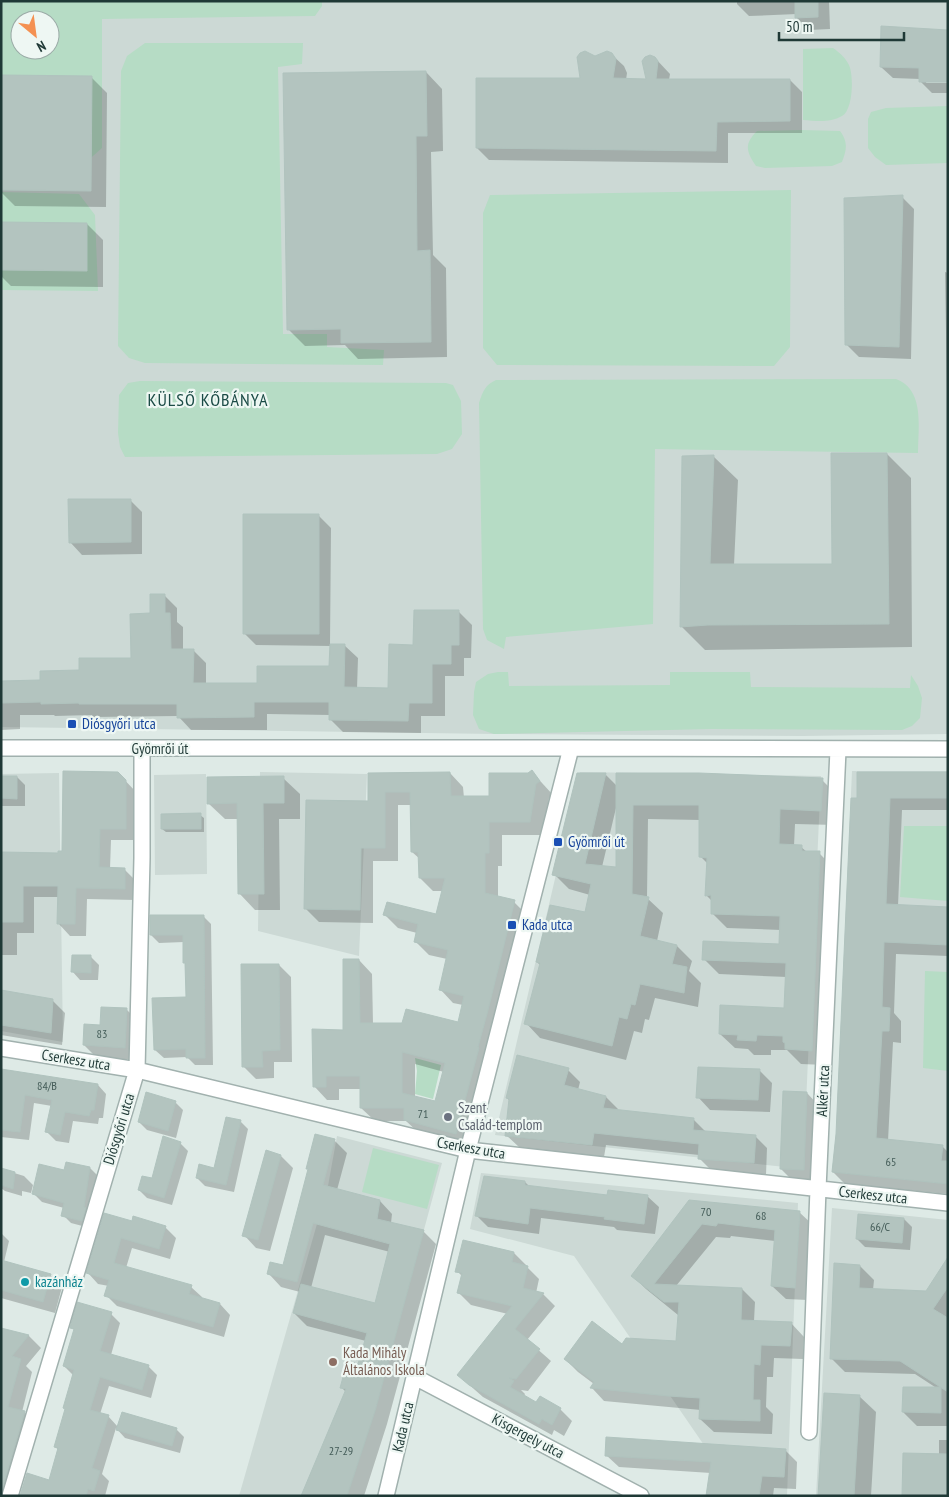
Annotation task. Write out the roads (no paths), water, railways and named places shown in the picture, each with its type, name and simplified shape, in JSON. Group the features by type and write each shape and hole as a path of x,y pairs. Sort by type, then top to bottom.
{"street":[{"name":"Gyömrői út","path":"1,748 948,750"},
{"name":"Diósgyőri utca","path":"10,1496 137,1070 142,858 142,748"},
{"name":"Kada utca","path":"386,1496 468,1150 571,748"},
{"name":"Alkér utca","path":"809,1432 838,750"},
{"name":"Cserkesz utca","path":"1,1048 137,1070 468,1150 948,1203"},
{"name":"Kisgergely utca","path":"415,1376 641,1496"}],"place":[{"name":"Diósgyőri utca","path":"72,724"},
{"name":"Gyömrői út","path":"558,842"},
{"name":"Kada utca","path":"512,925"},
{"name":"Szent Család-templom","path":"448,1117"},
{"name":"kazánház","path":"25,1282"},
{"name":"Kada Mihály Általános Iskola","path":"333,1362"}],"district":[{"name":"KÜLSŐ KŐBÁNYA","path":"208,400"}]}
